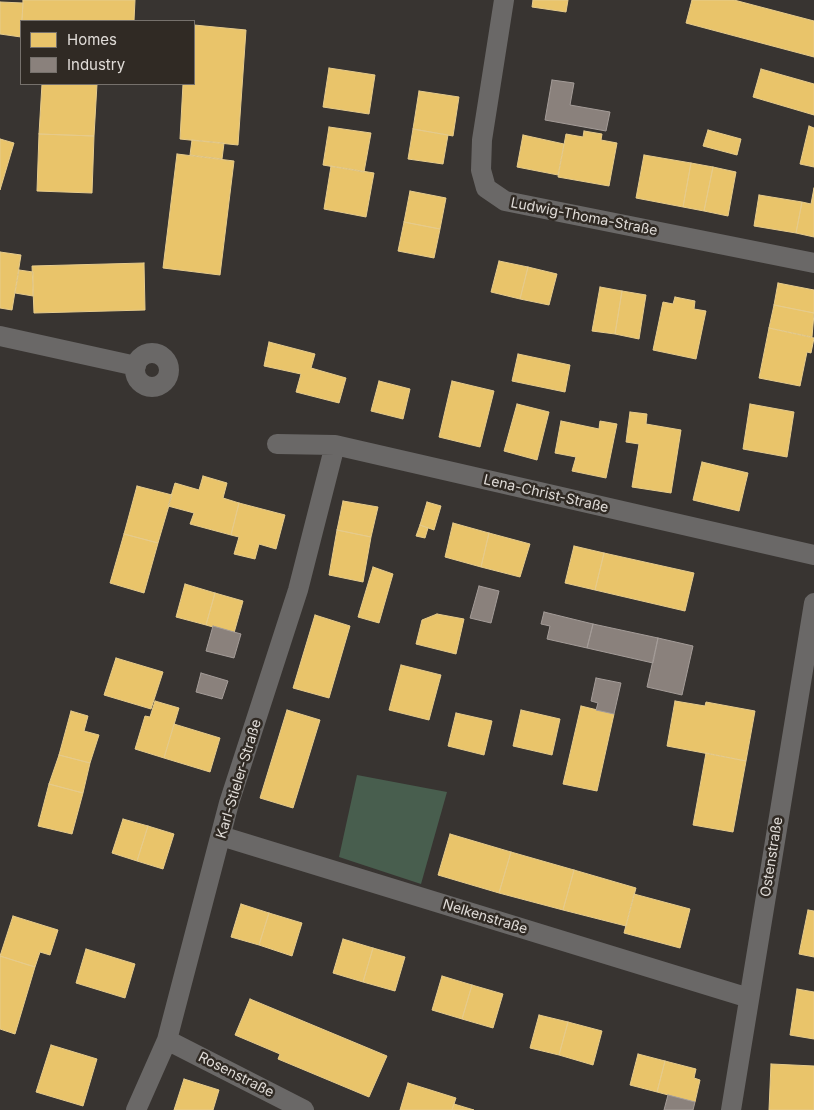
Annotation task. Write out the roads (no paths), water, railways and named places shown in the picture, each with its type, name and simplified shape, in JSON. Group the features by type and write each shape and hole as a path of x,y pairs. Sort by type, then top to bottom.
{"street":[{"name":"Ludwig-Thoma-Straße","path":"504,0 482,140 481,170 486,188 505,201 814,263"},
{"path":"0,336 136,366"},
{"name":"Lena-Christ-Straße","path":"277,444 335,445 814,555"},
{"name":"Karl-Stieler-Straße","path":"136,1110 167,1040 229,803 298,590 335,445"},
{"name":"Ostenstraße","path":"731,1110 813,614"},
{"name":"Nelkenstraße","path":"221,836 749,998"},
{"name":"Rosenstraße","path":"167,1040 304,1110"}]}
